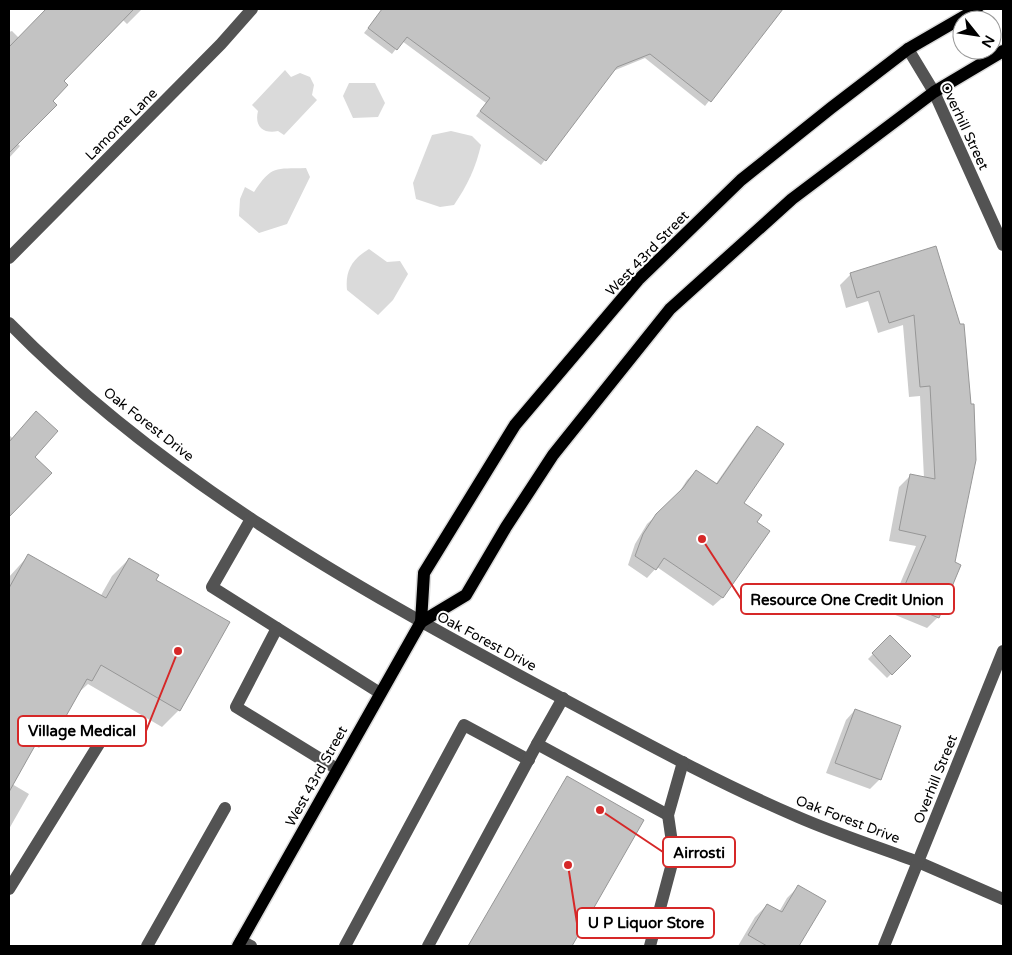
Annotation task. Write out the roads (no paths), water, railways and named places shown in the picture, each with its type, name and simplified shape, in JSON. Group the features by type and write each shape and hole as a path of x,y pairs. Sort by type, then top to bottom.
{"main road":[{"name":"West 43rd Street","path":"243,944 337,769 421,622 424,573 510,433 638,280 741,180 908,49 977,9"},
{"name":"West 43rd Street","path":"421,622 466,595 506,527 553,455 670,308 792,199 934,92 1003,51"}],"street":[{"name":"Lamonte Lane","path":"9,258 221,44 252,9"},
{"name":"Overhill Street","path":"908,49 934,92 1003,245"},
{"name":"Oak Forest Drive","path":"9,323 33,348 134,435 292,546 421,622 683,762 798,817 917,862 1003,899"},
{"path":"251,519 212,587 380,693"},
{"path":"277,628 236,708 337,769"},
{"name":"Overhill Street","path":"884,946 1003,651"},
{"path":"428,946 563,698"},
{"path":"345,946 464,725 529,760"},
{"path":"9,889 102,740"},
{"path":"538,744 668,815"},
{"path":"650,946 674,856 668,815 683,762"},
{"path":"147,946 225,808"}],"place":[{"name":"Resource One Credit Union","path":"702,539"},
{"name":"Village Medical","path":"178,651"},
{"name":"Airrosti","path":"600,810"},
{"name":"U P Liquor Store","path":"568,865"}]}
